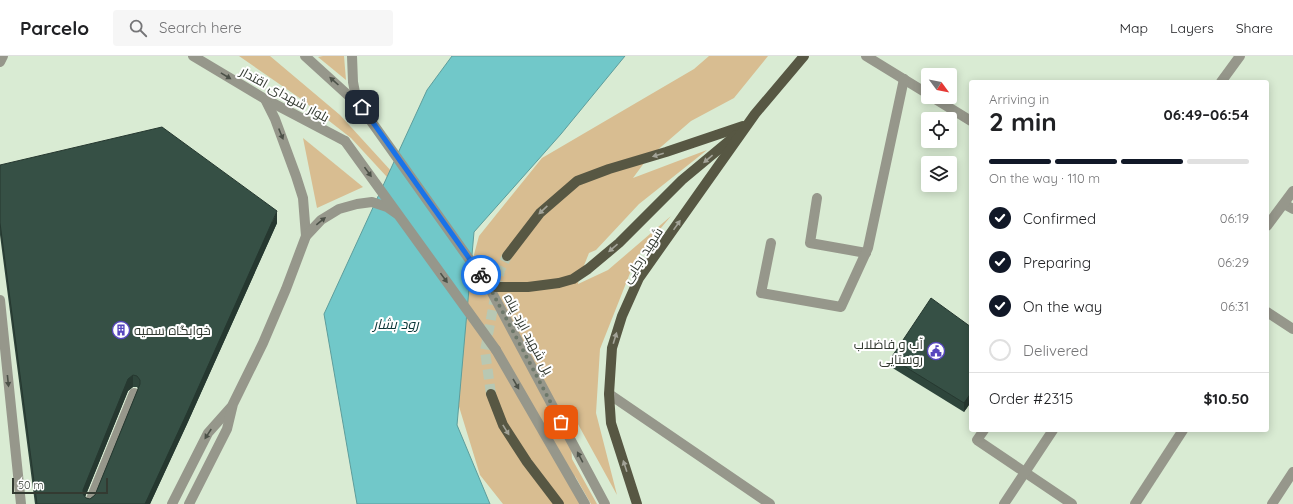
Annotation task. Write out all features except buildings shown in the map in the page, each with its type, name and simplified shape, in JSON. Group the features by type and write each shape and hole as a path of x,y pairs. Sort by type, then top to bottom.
{"main road":[{"name":"شهید رجایی","path":"637,504 611,423 609,394 612,348 622,316 639,278 748,124 804,56"},
{"path":"507,256 540,212 577,181 609,169 666,152 748,124"},
{"path":"486,282 528,287 559,283 573,279 588,269 619,243 682,180 748,124"},
{"path":"491,394 503,425 527,462 559,504"}],"street":[{"path":"0,62 3,56"},
{"name":"بلوار شهدای اقتدار","path":"193,56 264,99 345,141 399,215"},
{"path":"305,56 359,105"},
{"path":"352,56 353,82 359,105"},
{"path":"866,56 921,90"},
{"path":"1222,80 1240,56"},
{"path":"771,243 761,293 841,307 866,253 870,240 904,79"},
{"path":"264,99 275,119 303,198 306,236"},
{"path":"943,104 969,120"},
{"name":"پل شهید ایزد پناه","path":"359,105 486,282 605,504"},
{"path":"1269,223 1293,191"},
{"path":"817,198 810,243 866,253"},
{"path":"189,504 227,429 233,404 263,343 286,289 306,236 321,220 339,209 372,202 387,206 399,215 496,350 585,504"},
{"path":"1284,204 1293,209"},
{"path":"0,300 20,504"},
{"path":"1269,313 1293,329"},
{"path":"89,504 134,393"},
{"path":"609,394 770,504"},
{"path":"172,504 208,433 233,404"},
{"path":"983,432 977,440 1072,504"},
{"path":"1004,504 1052,432"},
{"path":"1135,504 1182,432"},
{"path":"1272,504 1293,472"}],"shaded area":[{"path":"239,56 270,56 340,115 403,184 471,266 479,236 542,158 694,69 709,56 768,56 734,98 691,121 647,159 633,178 707,150 639,204 596,250 589,253 579,278 578,284 608,270 671,216 636,258 600,349 596,413 617,495 568,406 572,459 597,504 591,504 575,476 581,504 503,504 480,475 449,374 398,189 351,138 301,99"},
{"path":"344,56 346,80 318,57"},
{"path":"303,138 363,187 317,208"}],"water":[{"name":"رود بشار","path":"452,56 625,56 561,134 474,232 457,425 490,504 357,504 324,314 427,90"}],"tunnel":[{"path":"491,394 485,351 500,270 507,256"}],"way so far":[{"path":"481,275 489,286 561,422"}],"place":[{"name":"خوابگاه سمیه","path":"121,330"},
{"name":"آب و فاضلاب روستایی","path":"936,351"}],"route":[{"path":"362,107 481,275"}]}
